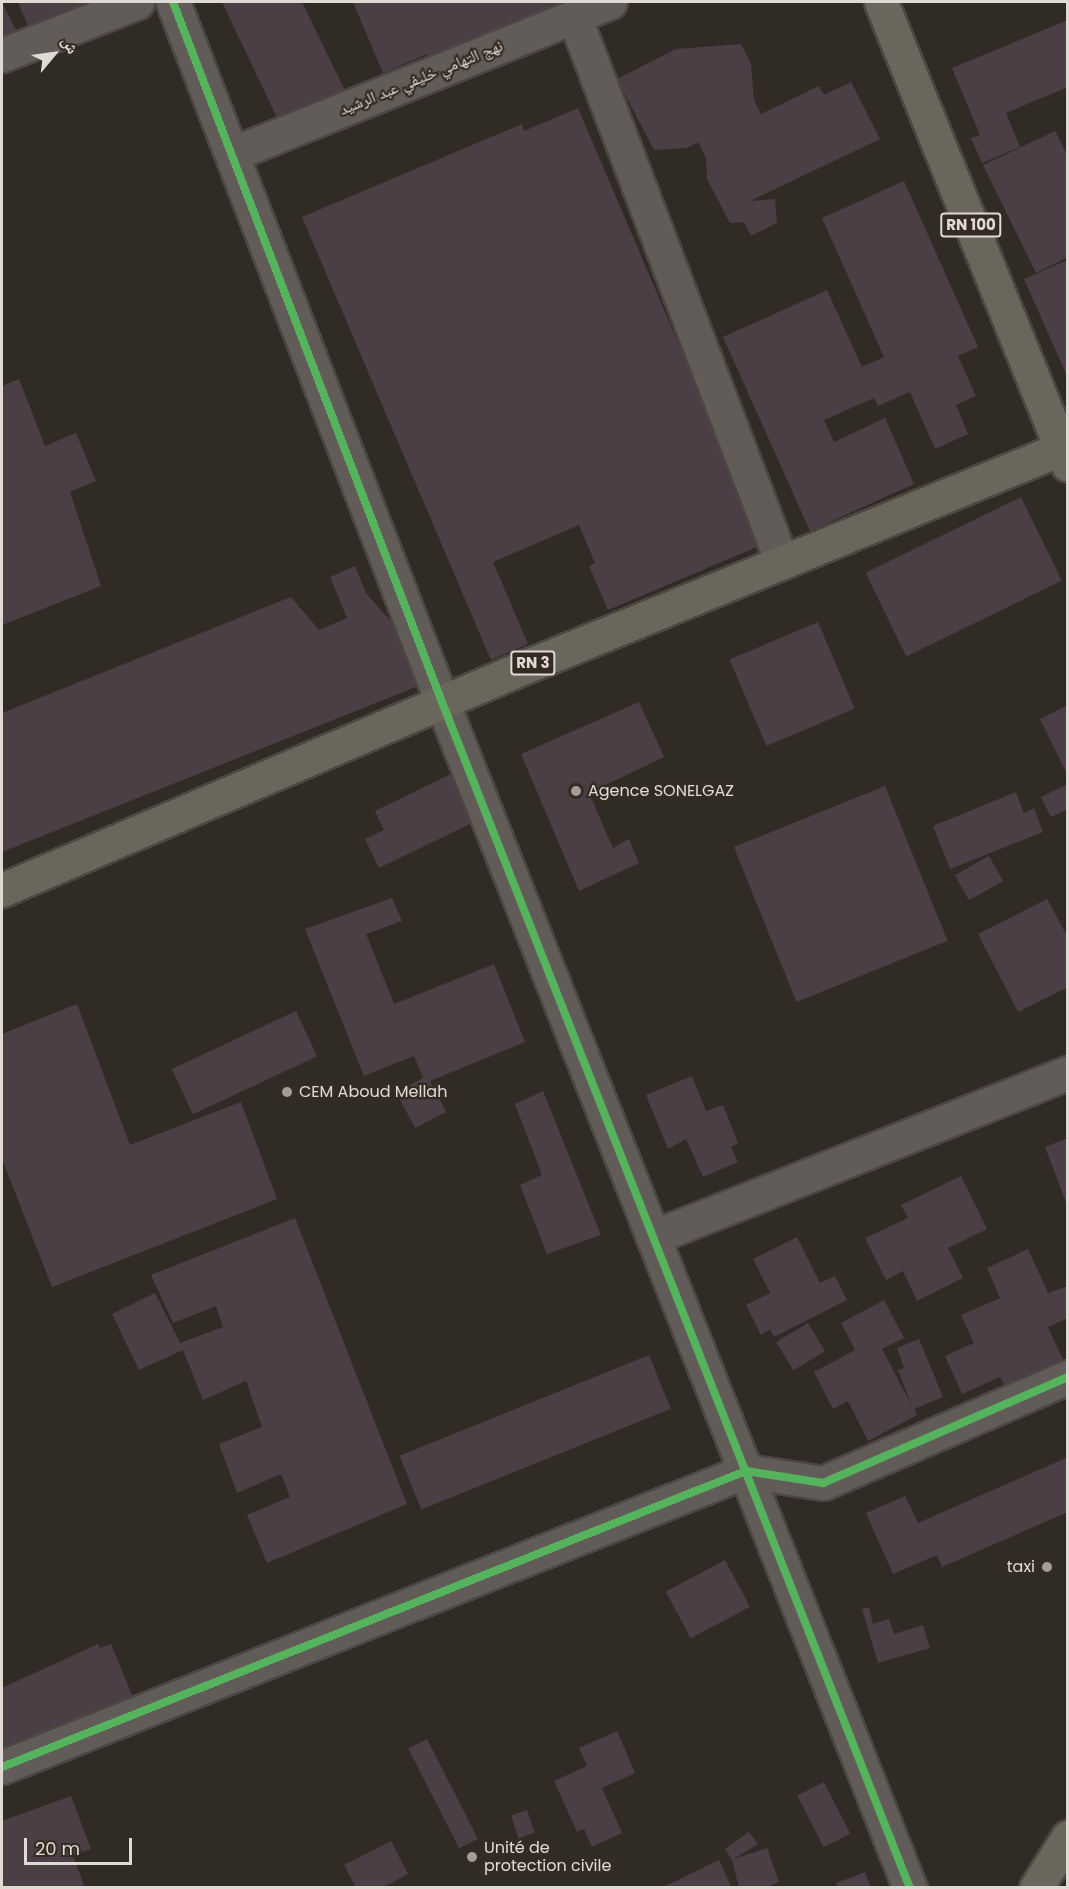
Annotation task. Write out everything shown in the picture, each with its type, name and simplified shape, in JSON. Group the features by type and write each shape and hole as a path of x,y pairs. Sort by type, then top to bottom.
{"main road":[{"name":"RN 100","path":"880,2 1065,453"},
{"name":"RN 3","path":"2,890 442,702 782,562 1065,453"},
{"path":"1036,1887 1068,1837"}],"street":[{"path":"2,55 137,2"},
{"path":"173,2 442,702 910,1887"},
{"name":"نهج التهامي خليفي عبد الرشيد","path":"231,154 610,2"},
{"path":"574,16 782,562"},
{"path":"654,1238 1068,1073"},
{"path":"2,1767 746,1471 823,1483 1068,1377"}],"building":[{"path":"2,2 30,59 2,72"},
{"path":"18,2 156,2 157,4 40,54"},
{"path":"222,2 302,2 347,95 281,126"},
{"path":"353,2 607,2 437,79 427,54 383,73"},
{"path":"1068,20 1068,87 1006,113 1020,147 982,163 971,138 980,135 952,68"},
{"path":"741,44 751,64 754,100 761,114 819,86 824,95 851,82 880,139 750,201 775,199 777,223 751,236 744,222 730,223 707,179 706,158 698,142 687,148 654,150 617,79 676,49"},
{"path":"578,108 764,544 608,610 589,566 595,563 579,525 493,562 528,644 491,660 302,217 522,124 524,131"},
{"path":"1055,131 1068,157 1068,257 1036,273 983,165"},
{"path":"904,181 978,347 958,356 976,396 956,405 968,434 935,449 910,392 878,406 874,398 824,420 834,442 885,418 914,484 810,531 723,337 827,290 862,367 884,357 822,218"},
{"path":"1065,261 1068,266 1068,378 1024,279"},
{"path":"19,379 45,446 76,433 96,481 70,492 101,586 2,625 2,386"},
{"path":"1021,497 1062,581 906,656 866,573"},
{"path":"355,566 366,593 411,644 426,683 2,852 2,713 291,597 319,630 347,618 330,577"},
{"path":"818,622 855,709 766,746 730,660"},
{"path":"639,702 664,757 589,793 613,848 629,839 639,863 579,891 521,754"},
{"path":"1068,705 1068,776 1040,719"},
{"path":"451,774 474,822 379,868 365,839 384,830 375,811"},
{"path":"1068,784 1068,809 1051,817 1041,797"},
{"path":"885,786 948,941 796,1002 734,847"},
{"path":"1016,792 1024,813 1034,808 1043,832 950,869 933,826"},
{"path":"989,856 1003,881 969,900 955,875"},
{"path":"392,898 402,921 366,934 394,1004 494,964 525,1042 430,1081 446,1112 415,1128 396,1092 423,1078 414,1056 364,1076 305,929"},
{"path":"1047,899 1068,938 1068,987 1018,1012 978,934"},
{"path":"77,1004 130,1145 241,1102 277,1199 52,1287 2,1159 2,1034"},
{"path":"296,1011 317,1056 193,1114 172,1069"},
{"path":"692,1076 706,1111 723,1105 738,1143 731,1147 738,1162 703,1177 686,1139 668,1149 646,1095"},
{"path":"543,1091 601,1235 547,1254 520,1185 542,1175 515,1104"},
{"path":"1068,1138 1068,1205 1067,1205 1045,1147"},
{"path":"961,1176 987,1229 948,1248 963,1278 917,1301 903,1271 886,1280 865,1238 908,1218 901,1205"},
{"path":"295,1218 407,1504 267,1563 247,1515 290,1497 281,1474 237,1493 219,1444 262,1427 246,1381 203,1400 183,1350 139,1370 112,1314 155,1293 180,1343 223,1327 216,1306 173,1323 151,1275"},
{"path":"797,1237 820,1283 835,1276 847,1300 774,1337 770,1329 761,1335 746,1305 770,1293 753,1259"},
{"path":"1028,1249 1048,1293 1068,1286 1068,1318 1048,1327 1064,1362 1006,1389 1000,1377 962,1394 945,1356 974,1343 961,1315 1000,1298 987,1268"},
{"path":"884,1300 904,1338 882,1349 912,1406 898,1370 904,1368 897,1348 919,1339 943,1397 914,1409 917,1415 868,1441 848,1401 833,1409 814,1372 855,1350 841,1323"},
{"path":"808,1323 825,1351 793,1370 776,1342"},
{"path":"649,1355 671,1409 421,1510 400,1456"},
{"path":"1068,1457 1068,1512 942,1567 937,1555 893,1574 866,1513 905,1496 918,1523"},
{"path":"725,1560 750,1607 691,1638 666,1591"},
{"path":"869,1607 873,1624 889,1619 894,1634 923,1625 930,1648 878,1663 862,1609"},
{"path":"98,1644 100,1648 111,1644 137,1707 2,1761 2,1688"},
{"path":"617,1731 635,1773 602,1788 622,1833 592,1847 584,1829 577,1832 554,1781 587,1766 579,1748"},
{"path":"427,1739 478,1839 459,1848 408,1749"},
{"path":"824,1782 850,1834 824,1847 797,1796"},
{"path":"71,1796 91,1849 73,1855 85,1888 2,1888 2,1821"},
{"path":"527,1810 535,1833 519,1838 511,1816"},
{"path":"749,1832 758,1844 734,1859 767,1848 779,1882 765,1888 739,1888 732,1860 725,1849"},
{"path":"391,1841 408,1874 382,1888 356,1888 344,1865"},
{"path":"719,1860 732,1888 661,1888"},
{"path":"865,1872 871,1888 838,1888 836,1883"}],"cycle path":[{"path":"173,2 442,702 910,1888"},
{"path":"2,1767 746,1471 823,1483 1068,1377"}],"place":[{"name":"Agence SONELGAZ","path":"576,791"},
{"name":"CEM Aboud Mellah","path":"287,1092"},
{"name":"taxi","path":"1047,1567"},
{"name":"Unité de protection civile","path":"472,1857"}]}
